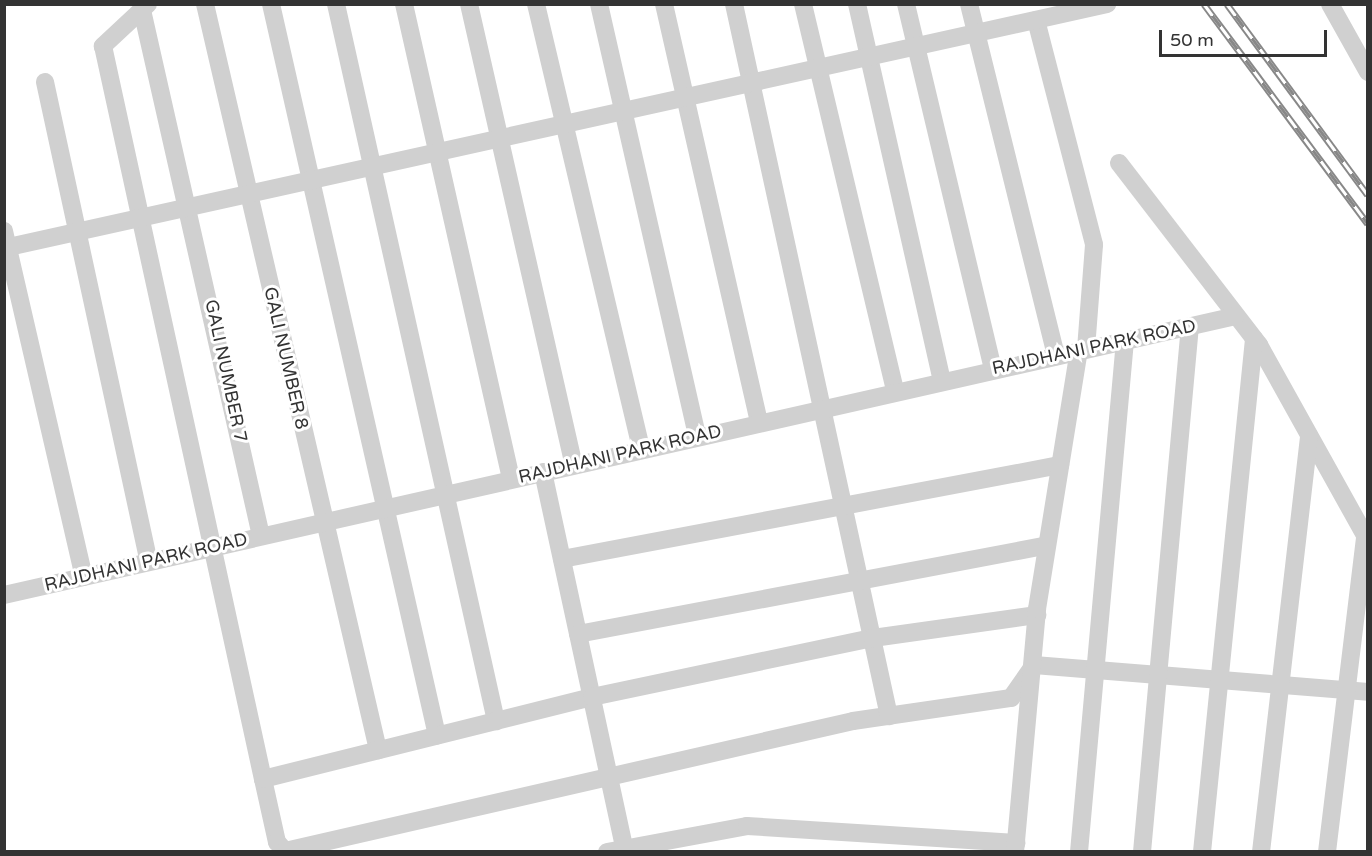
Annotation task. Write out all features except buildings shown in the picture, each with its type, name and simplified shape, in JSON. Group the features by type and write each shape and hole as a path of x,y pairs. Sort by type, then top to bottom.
{"street":[{"name":"GALI NUMBER 8","path":"205,4 247,195 378,750"},
{"path":"271,4 309,181 388,507 437,735"},
{"path":"336,4 496,721"},
{"path":"404,4 434,153 511,479"},
{"path":"469,4 574,465"},
{"path":"536,4 561,125 641,449"},
{"path":"598,4 697,436"},
{"path":"664,4 687,97 759,422"},
{"path":"734,4 824,407 889,716"},
{"path":"803,4 894,391"},
{"path":"857,4 942,381"},
{"path":"906,4 993,370"},
{"path":"969,4 1056,356"},
{"path":"84,577 6,242 79,232 1107,4"},
{"path":"1330,4 1360,49 1368,72"},
{"path":"145,7 103,45 277,842 285,851 609,775 889,716 1011,698 1034,665"},
{"name":"GALI NUMBER 7","path":"145,7 191,207 261,536"},
{"path":"543,471 609,775 619,850 747,826 1016,847 1037,615 1060,465 1082,350 1094,246 1036,20"},
{"path":"45,82 149,561"},
{"path":"1119,163 1254,339 1366,539 1343,690 1327,852"},
{"name":"RAJDHANI PARK ROAD","path":"4,595 894,391 1236,316"},
{"path":"1142,852 1190,326"},
{"path":"1202,852 1254,339"},
{"path":"1079,852 1125,340"},
{"path":"1261,852 1310,436"},
{"path":"562,559 845,508 1060,465"},
{"path":"578,634 860,577 1047,545"},
{"path":"263,779 592,698 873,638 1037,615"},
{"path":"1034,665 1368,692"}],"railway":[{"path":"1204,4 1368,224"},
{"path":"1227,4 1368,195"}]}
